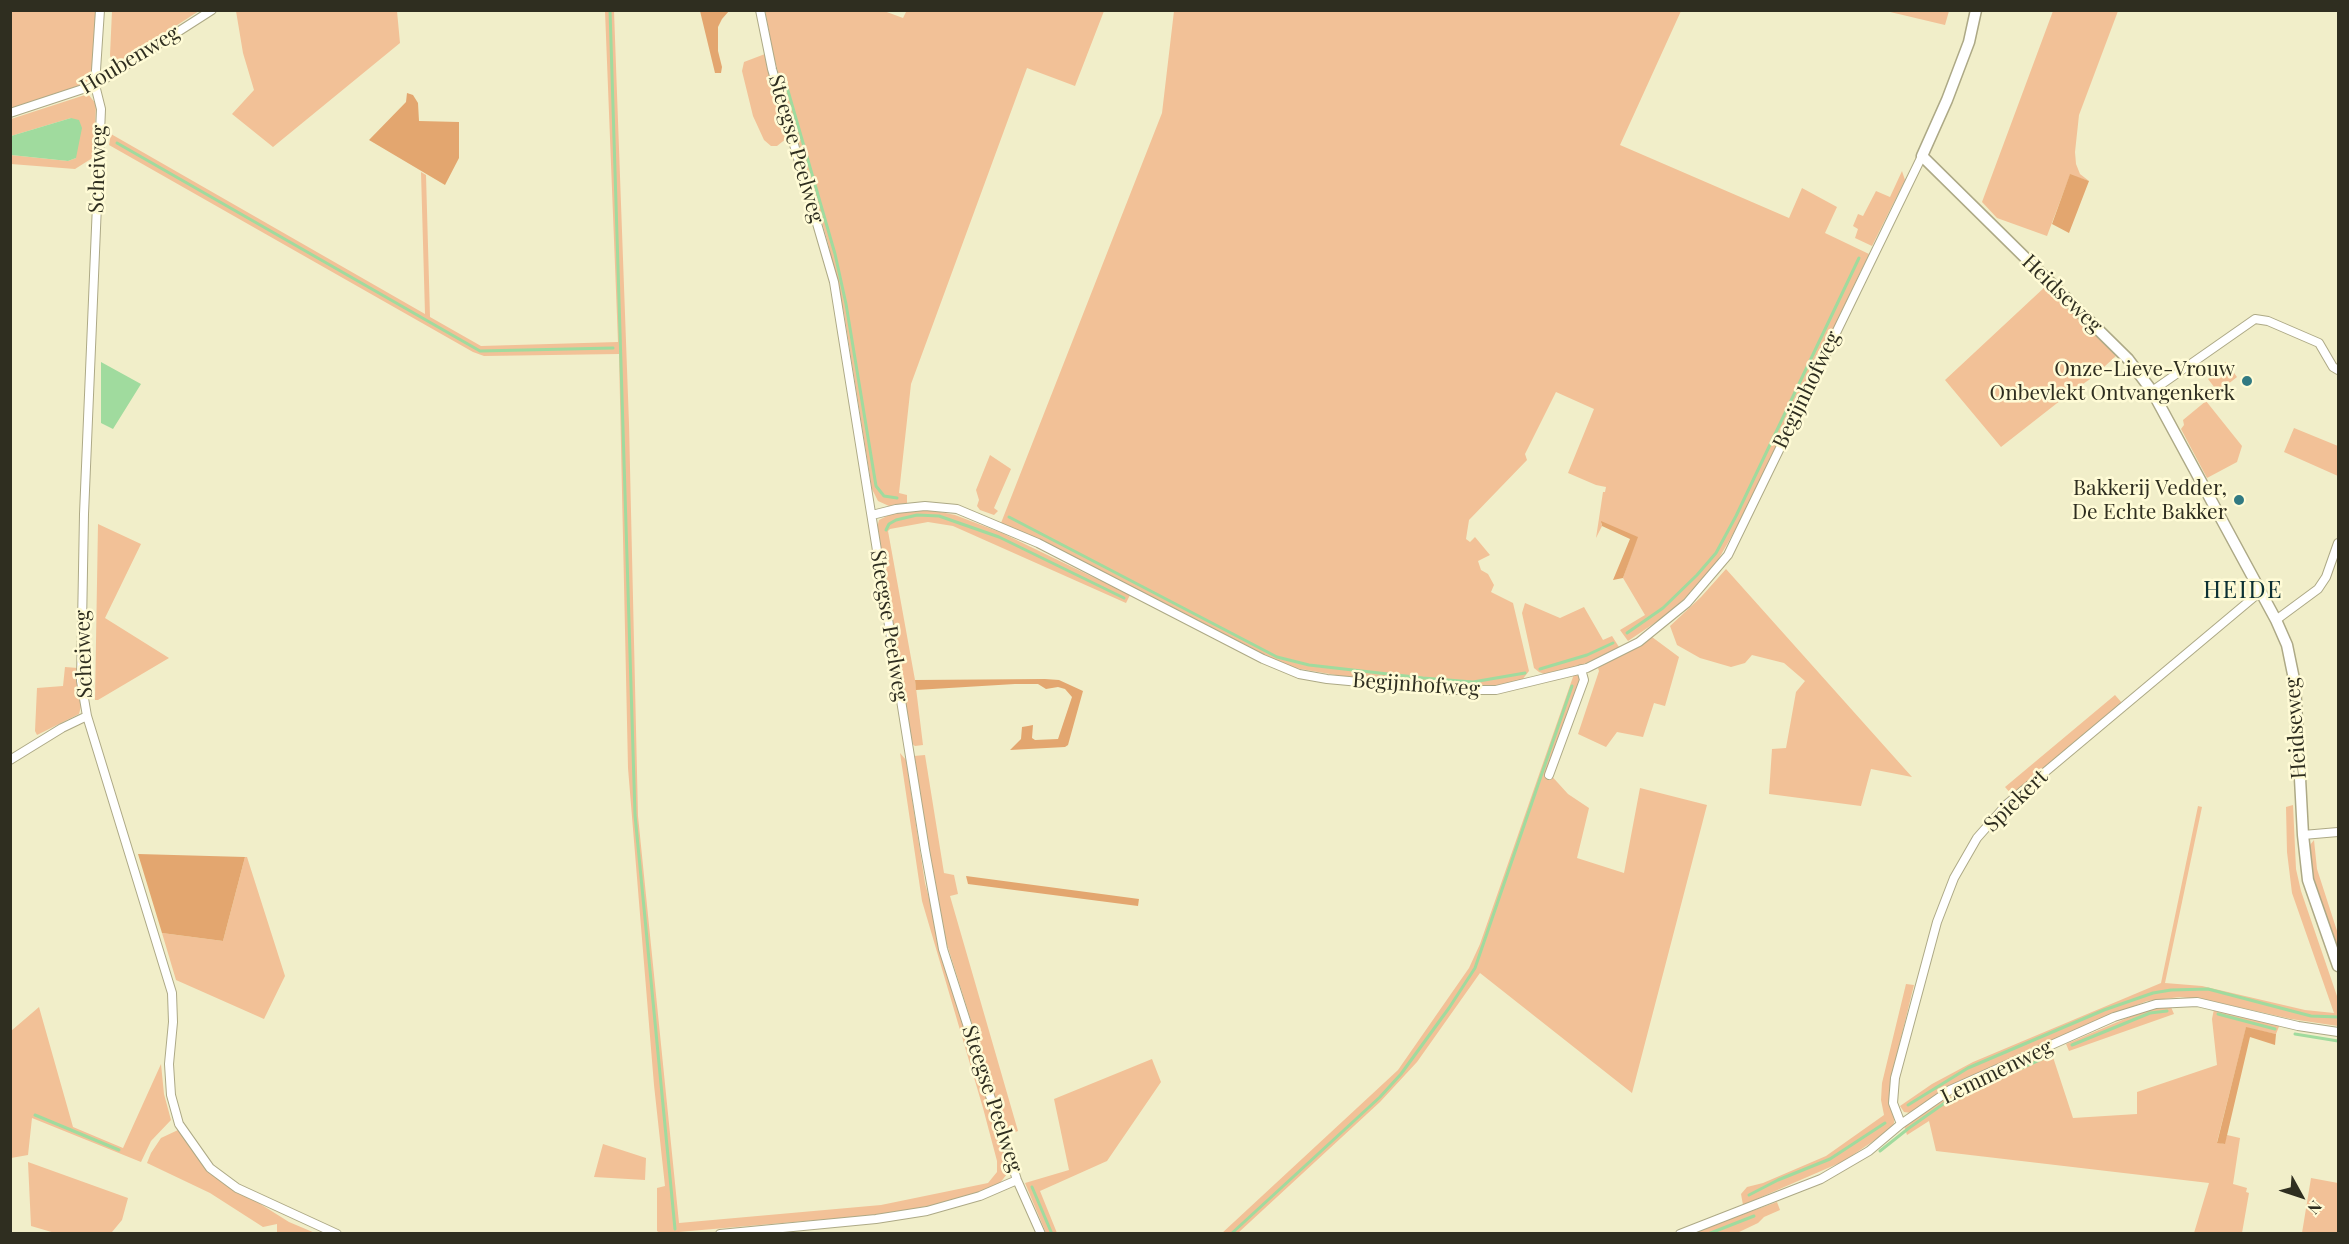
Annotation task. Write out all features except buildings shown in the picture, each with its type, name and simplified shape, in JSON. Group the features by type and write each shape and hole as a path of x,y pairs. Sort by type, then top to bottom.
{"street":[{"name":"Scheiweg","path":"100,10 95,85 101,109 84,514 81,681 87,716 172,993 173,1022 169,1064 171,1095 179,1124 210,1168 237,1188 337,1233"},
{"name":"Houbenweg","path":"10,113 95,85 212,10"},
{"name":"Steegse Peelweg","path":"760,10 772,69 834,282 943,949 1017,1180 1041,1233"},
{"path":"1922,156 1969,42 1976,10"},
{"name":"Begijnhofweg","path":"872,515 896,509 925,506 957,509 1038,543 1263,659 1299,674 1327,679 1447,690 1496,690 1581,669 1639,642 1687,603 1728,555 1922,156"},
{"name":"Heidseweg","path":"1922,156 2128,359 2152,391 2277,620 2287,645 2295,684 2303,835 2308,880 2338,966"},
{"path":"2152,391 2254,319 2268,321 2319,343 2333,367 2338,370"},
{"path":"2277,620 2318,589 2326,577 2338,543"},
{"name":"Spiekert","path":"1901,1125 1893,1103 1895,1078 1936,922 1954,878 1977,838 2007,804 2260,592"},
{"path":"1549,775 1584,680 1581,669"},
{"path":"10,760 62,728 87,716"},
{"path":"2303,835 2338,832"},
{"name":"Lemmenweg","path":"1680,1233 1821,1179 1869,1151 1950,1090 2114,1017 2156,1004 2197,1002 2298,1026 2338,1032"},
{"path":"720,1233 876,1219 927,1211 980,1196 1017,1180"}],"shaded area":[{"path":"112,10 199,11 115,65 110,55"},
{"path":"907,10 1104,11 1075,86 1027,68 911,384 899,493 907,495 907,504 889,506 878,501 872,489 844,313 828,243 774,58 765,11 884,11 903,18"},
{"path":"11,11 99,11 91,82 11,112"},
{"path":"236,11 397,11 400,43 273,147 232,114 254,90 243,53"},
{"path":"605,11 614,11 629,424 638,816 679,1223 881,1205 988,1183 997,1172 997,1161 983,1108 922,901 900,753 906,760 925,883 961,1016 1007,1157 1007,1174 1000,1183 985,1191 941,1204 875,1215 667,1233 657,1231 657,1188 665,1186 654,1085 628,768 619,354 484,356 473,352 109,145 111,134 425,314 421,172 426,175 430,317 481,346 618,342"},
{"path":"700,11 729,11 718,27 721,73 715,73"},
{"path":"1174,11 1681,11 1620,145 1789,218 1802,188 1837,207 1825,233 1869,254 1745,513 1705,578 1671,612 1628,641 1620,630 1645,615 1623,578 1637,537 1601,523 1602,526 1596,538 1603,492 1606,487 1568,473 1594,409 1556,392 1525,454 1527,460 1469,520 1466,539 1470,542 1475,537 1490,555 1478,561 1481,570 1488,574 1494,585 1491,592 1513,603 1529,671 1522,680 1484,688 1457,688 1365,680 1289,667 1001,523 1162,113"},
{"path":"1886,11 1949,11 1945,25"},
{"path":"2053,11 2118,11 2079,115 2076,164 2080,174 2089,181 2070,175 2047,236 1997,218 1982,202"},
{"path":"765,54 787,138 777,146 771,146 764,140 753,116 742,71 744,62"},
{"path":"407,93 413,95 418,103 419,121 459,122 459,158 445,185 369,140 406,102"},
{"path":"88,94 96,104 94,157 75,169 11,164 11,155 68,161 76,158 71,118 11,136 11,119"},
{"path":"71,118 79,120 82,128 76,158 68,161 11,155 11,136"},
{"path":"1902,171 1905,180 1872,246 1855,238 1858,229 1853,226 1858,214 1863,216 1876,191 1890,197"},
{"path":"2070,174 2089,181 2069,233 2052,224"},
{"path":"2047,285 2116,356 2093,377 2001,447 1945,380"},
{"path":"101,362 141,384 113,429 101,423"},
{"path":"2226,362 2237,377 2218,392 2208,379 2213,376 2211,373"},
{"path":"2206,401 2242,446 2237,462 2207,478 2181,429 2184,425 2183,420"},
{"path":"2294,428 2338,446 2338,476 2284,452"},
{"path":"990,455 1011,469 994,508 998,511 994,515 980,510 977,506 979,500 976,490"},
{"path":"930,510 955,515 1002,533 1130,595 1126,603 953,526 928,522 890,529 888,531 915,680 923,745 915,746 911,743 877,528 879,520 897,511"},
{"path":"1601,521 1638,537 1623,578 1613,580 1630,539 1602,526"},
{"path":"98,524 141,544 105,618 169,658 95,700"},
{"path":"1726,569 1912,777 1871,769 1861,806 1769,794 1772,749 1786,748 1796,692 1805,681 1784,663 1752,655 1745,663 1731,667 1700,658 1677,645 1670,626"},
{"path":"1525,603 1560,618 1584,607 1603,640 1612,636 1619,647 1582,665 1544,674 1539,672 1534,668 1522,613"},
{"path":"1652,637 1679,657 1665,706 1654,703 1643,737 1617,732 1606,747 1578,734 1599,671 1598,668"},
{"path":"65,667 78,668 81,706 79,714 37,735 35,731 37,688 63,686"},
{"path":"1574,674 1579,676 1582,682 1548,772 1568,794 1589,808 1577,858 1624,873 1640,788 1707,805 1632,1093 1480,973 1417,1062 1380,1102 1238,1233 1221,1234 1398,1070 1469,968 1480,944"},
{"path":"915,680 1059,680 1083,691 1068,745 1065,747 1010,750 1021,739 1022,727 1033,725 1032,738 1035,740 1058,739 1072,697 1065,689 1058,687 1046,689 1038,684 1015,684 916,690"},
{"path":"2115,695 2122,703 2012,795 2005,787"},
{"path":"925,755 944,873 954,875 958,894 950,896 1018,1131 1007,1135 939,919 914,756"},
{"path":"2293,805 2296,869 2301,891 2338,999 2338,1026 2291,1019 2207,1000 2180,997 2147,1001 2112,1015 1911,1113 1904,1112 1900,1106 1932,1084 1973,1062 2161,983 2198,806 2202,807 2165,983 2202,986 2305,1010 2334,1013 2292,893 2287,852 2286,807"},
{"path":"2314,840 2317,869 2338,934 2338,956 2311,874 2310,845"},
{"path":"138,854 245,857 223,941 162,933"},
{"path":"245,857 247,857 285,976 264,1019 176,980 162,933 223,941"},
{"path":"966,876 1139,899 1138,906 968,884"},
{"path":"1906,984 1914,985 1893,1070 1894,1123 1891,1129 1844,1161 1743,1205 1741,1194 1747,1187 1763,1183 1826,1156 1884,1115 1881,1100 1882,1083"},
{"path":"39,1007 73,1127 123,1148 161,1064 164,1094 171,1120 151,1141 141,1162 32,1118 28,1155 11,1158 11,1031"},
{"path":"2171,1007 2174,1014 2069,1051 2066,1044 2141,1012"},
{"path":"2214,1009 2280,1024 2276,1034 2246,1028 2217,1142 2224,1144 2227,1135 2240,1138 2233,1184 2247,1188 2246,1192 2249,1193 2242,1233 2194,1233 2209,1183 1936,1151 1929,1121 1907,1135 1904,1126 1947,1098 2051,1051 2073,1118 2137,1114 2137,1092 2217,1065 2212,1019"},
{"path":"2246,1027 2276,1034 2275,1045 2250,1037 2225,1144 2217,1143"},
{"path":"1152,1059 1161,1082 1107,1161 1040,1191 1057,1233 1046,1233 1025,1183 1069,1170 1054,1099"},
{"path":"178,1130 222,1180 289,1222 315,1233 277,1233 277,1224 263,1227 210,1193 147,1163 161,1138"},
{"path":"603,1144 646,1158 645,1180 594,1177"},
{"path":"28,1162 128,1198 122,1220 112,1232 101,1233 55,1233 31,1226"},
{"path":"2311,1178 2338,1183 2338,1233 2302,1233"},
{"path":"1777,1202 1780,1210 1737,1233 1688,1234"}],"waterway":[{"path":"610,10 635,815 675,1229"},
{"path":"784,77 835,254 846,304 876,486 884,496 897,498"},
{"path":"117,143 480,351 613,348"},
{"path":"1627,633 1663,608 1716,553 1736,516 1859,258"},
{"path":"886,530 889,524 896,520 917,515 939,516 999,537 1124,598"},
{"path":"1009,517 1277,657 1309,665 1473,682 1525,673"},
{"path":"1540,669 1587,655 1613,643"},
{"path":"1231,1234 1380,1097 1401,1074 1475,968 1572,686"},
{"path":"1908,1105 1968,1068 2104,1010 2153,993 2208,989 2311,1016 2338,1017"},
{"path":"2072,1045 2150,1013 2167,1011"},
{"path":"2218,1014 2275,1029"},
{"path":"2295,1034 2338,1041"},
{"path":"1880,1151 1946,1102 2051,1055"},
{"path":"35,1115 119,1150"},
{"path":"1749,1195 1778,1180 1830,1159 1885,1123"},
{"path":"1032,1187 1052,1234"},
{"path":"1708,1234 1754,1216"}],"place":[{"name":"Onze-Lieve-Vrouw Onbevlekt Ontvangenkerk","path":"2247,381"},
{"name":"Bakkerij Vedder, De Echte Bakker","path":"2239,500"}],"district":[{"name":"HEIDE","path":"2243,591"}]}
